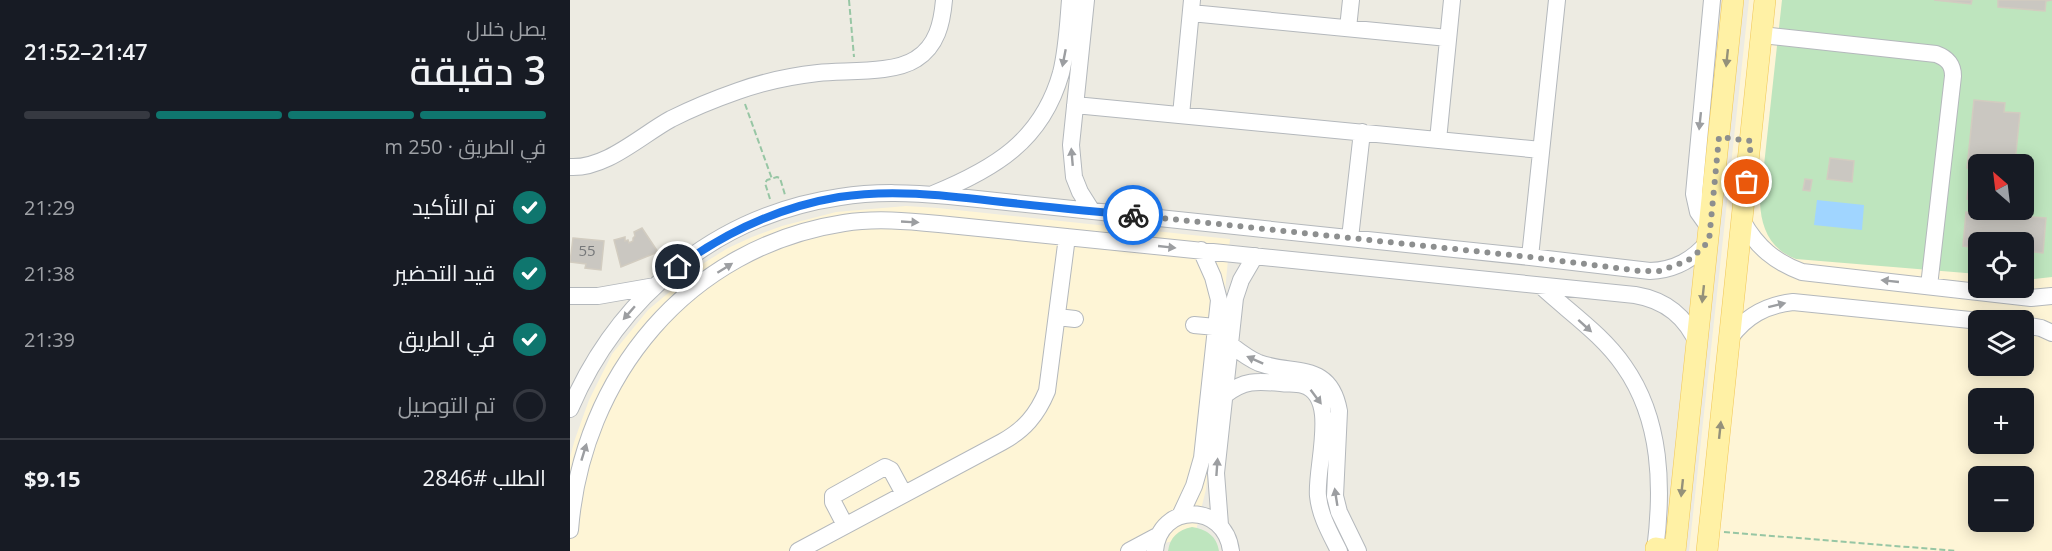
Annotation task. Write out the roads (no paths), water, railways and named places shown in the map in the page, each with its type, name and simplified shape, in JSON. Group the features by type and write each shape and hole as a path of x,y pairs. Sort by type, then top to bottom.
{"main road":[{"path":"1662,550 1698,345 1733,0"},
{"path":"1708,541 1765,0"},
{"path":"1719,137 1751,141"}],"street":[{"path":"570,167 603,162 671,120 705,103 740,90 806,75 901,66 916,59 929,48 938,33 943,17 944,0"},
{"path":"931,194 984,171 1002,159 1032,130 1044,112 1060,74 1065,52 1070,0"},
{"path":"1086,0 1071,145 1072,161 1080,192 1092,211"},
{"path":"1348,28 1351,0"},
{"path":"1438,140 1452,0"},
{"path":"1530,257 1557,0"},
{"path":"570,409 581,382 614,330 655,286 700,251 748,224 781,211 840,197 885,193 931,194 1530,257 1650,272 1669,269 1695,255 1710,235 1698,212 1694,194 1712,0"},
{"path":"1181,116 1192,6 1348,28 1449,38"},
{"path":"1762,35 1936,54 1947,59 1951,64 1953,76 1929,285"},
{"path":"1075,105 1541,150"},
{"path":"1350,238 1362,132"},
{"path":"840,197 845,223"},
{"path":"570,527 576,484 589,434 601,404 616,376 654,326 701,283 745,256 814,229 845,223 916,222 1646,297 1675,311 1689,326 1698,345"},
{"path":"1743,222 1764,250 1782,264 1802,272 2031,298 2052,296"},
{"path":"1293,260 1297,232"},
{"path":"798,551 845,525 875,518 904,494 1002,442 1029,423 1047,391 1067,237"},
{"path":"1129,551 1157,543 1164,527 1179,516 1194,486 1202,458 1218,300 1201,250"},
{"path":"1220,525 1216,473 1237,289 1255,256"},
{"path":"1618,294 1622,268"},
{"path":"570,296 598,296 655,286"},
{"path":"1542,287 1624,365 1641,396 1652,425 1658,463 1662,550"},
{"path":"1730,338 1742,323 1758,312 1775,305 1793,302 1968,320"},
{"path":"1057,317 1075,319"},
{"path":"1194,325 1216,327"},
{"path":"2034,327 2052,333"},
{"path":"1231,345 1259,362 1314,374 1323,378 1331,387 1337,397 1339,411 1335,496 1339,512 1358,551"},
{"path":"1225,395 1241,384 1249,382 1305,385 1314,391 1323,409 1324,423 1317,479 1318,495 1327,527 1339,551"},
{"path":"845,525 832,502 833,496 885,467 891,471 904,494"},
{"path":"1179,516 1197,514 1206,516 1220,525 1230,541 1231,551"}],"water":[{"path":"1817,200 1864,205 1862,230 1814,225"}]}
